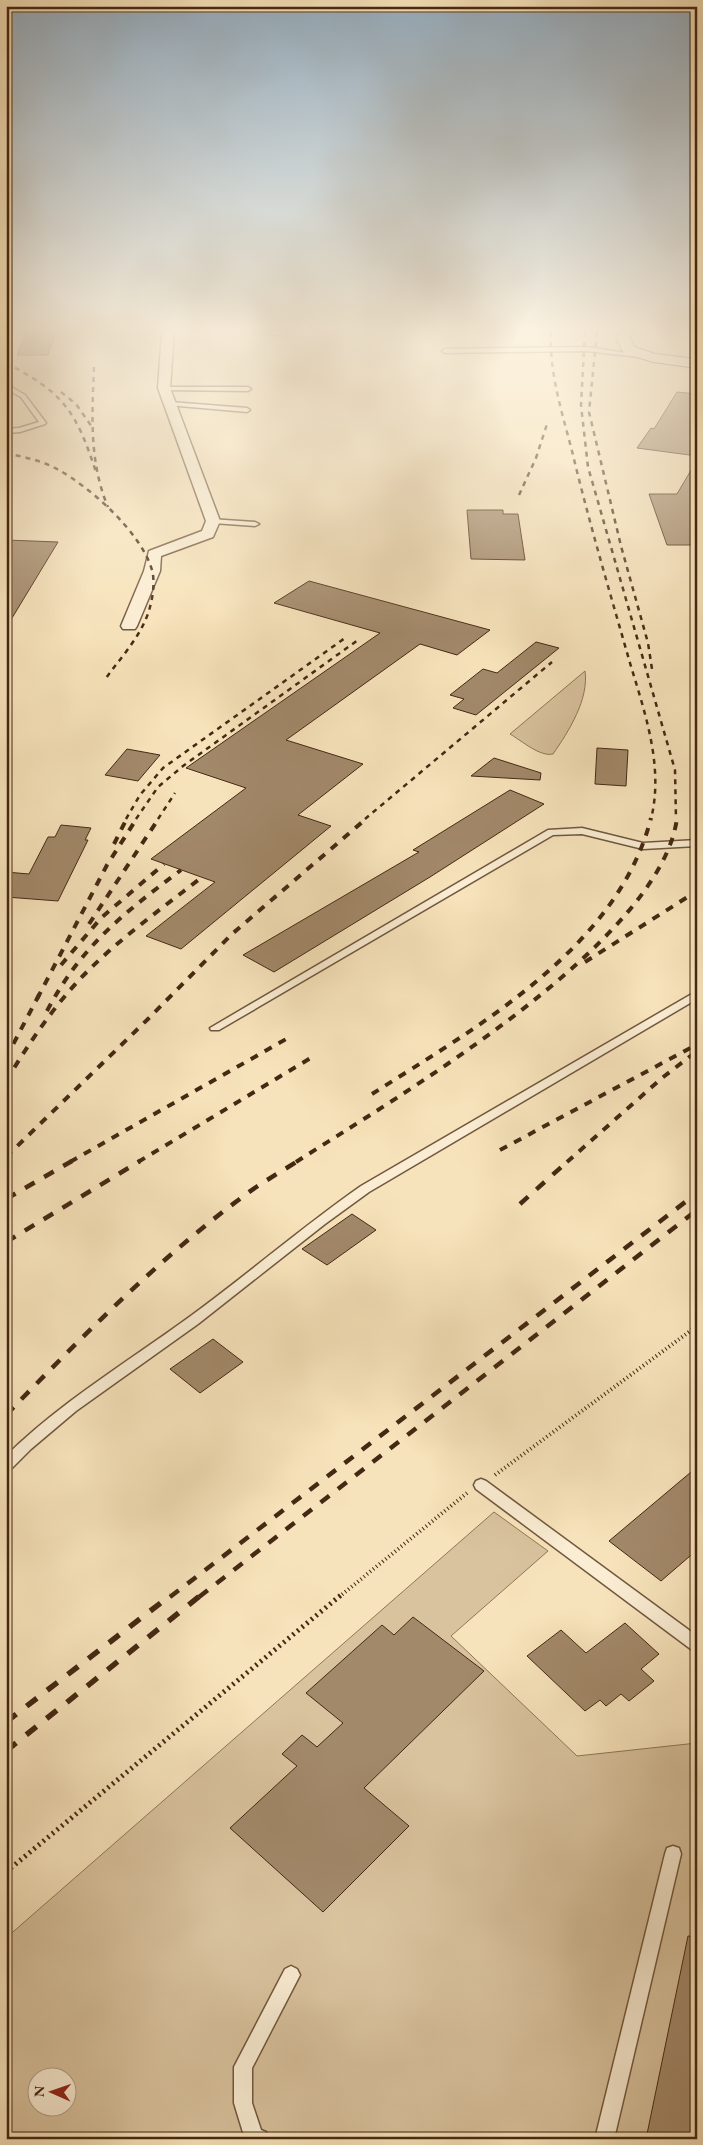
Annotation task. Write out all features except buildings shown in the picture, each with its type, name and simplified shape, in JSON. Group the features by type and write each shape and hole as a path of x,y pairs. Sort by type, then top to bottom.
{"street":[{"path":"129,626 152,571 154,554 208,534 213,521 180,432"}],"lane":[{"path":"213,521 255,524"},
{"path":"215,1028 552,832 582,831 643,846 697,843"},
{"path":"6,1465 44,1430 195,1320 323,1218 358,1194 400,1167 697,994"},
{"path":"481,1485 697,1645"},
{"path":"604,2139 673,1854"},
{"path":"259,2139 254,2137 243,2104 243,2067 291,1975"}],"path":[{"path":"6,1872 456,1500 481,1485 697,1326"}],"shaded area":[{"path":"585,671 584,693 581,704 571,725 553,754 537,751 510,734"},
{"path":"494,1512 548,1551 451,1636 577,1756 697,1743 697,2139 6,2139 6,1938"}],"railway":[{"path":"81,432 96,472"},
{"path":"93,432 98,473 108,507"},
{"path":"519,495 536,458 544,432"},
{"path":"567,432 647,721 654,760 655,780 651,819"},
{"path":"584,432 588,467 675,770 676,819"},
{"path":"594,432 621,546 648,643 652,669"},
{"path":"6,453 45,463 84,487 126,526 146,555 152,570 153,579 153,593 147,617 137,636 106,678"},
{"path":"126,819 140,795 163,768 345,638"},
{"path":"136,819 158,787 183,766 358,640"},
{"path":"365,819 552,662"},
{"path":"158,819 175,793"},
{"path":"114,844 127,818"},
{"path":"37,999 107,865 137,818"},
{"path":"89,924 159,818"},
{"path":"6,1157 148,1019 232,934 367,818"},
{"path":"372,1094 498,1012 538,980 576,945 608,907 634,864 651,818"},
{"path":"296,1162 457,1058 576,965 625,915 660,866 677,818"},
{"path":"61,965 101,918 164,864"},
{"path":"47,1011 74,968 105,932 181,870"},
{"path":"6,1081 40,1028 80,979 123,939 202,877"},
{"path":"585,962 697,891"},
{"path":"6,1058 40,993"},
{"path":"70,1162 288,1038"},
{"path":"500,1150 696,1045"},
{"path":"567,1162 662,1078 697,1051"},
{"path":"138,1162 314,1056"},
{"path":"6,1199 72,1161"},
{"path":"6,1242 140,1161"},
{"path":"6,1415 89,1331 176,1250 244,1196 298,1161"},
{"path":"520,1204 568,1161"},
{"path":"170,1597 697,1193"},
{"path":"199,1597 697,1210"},
{"path":"6,1722 171,1595"},
{"path":"6,1751 201,1595"}]}
